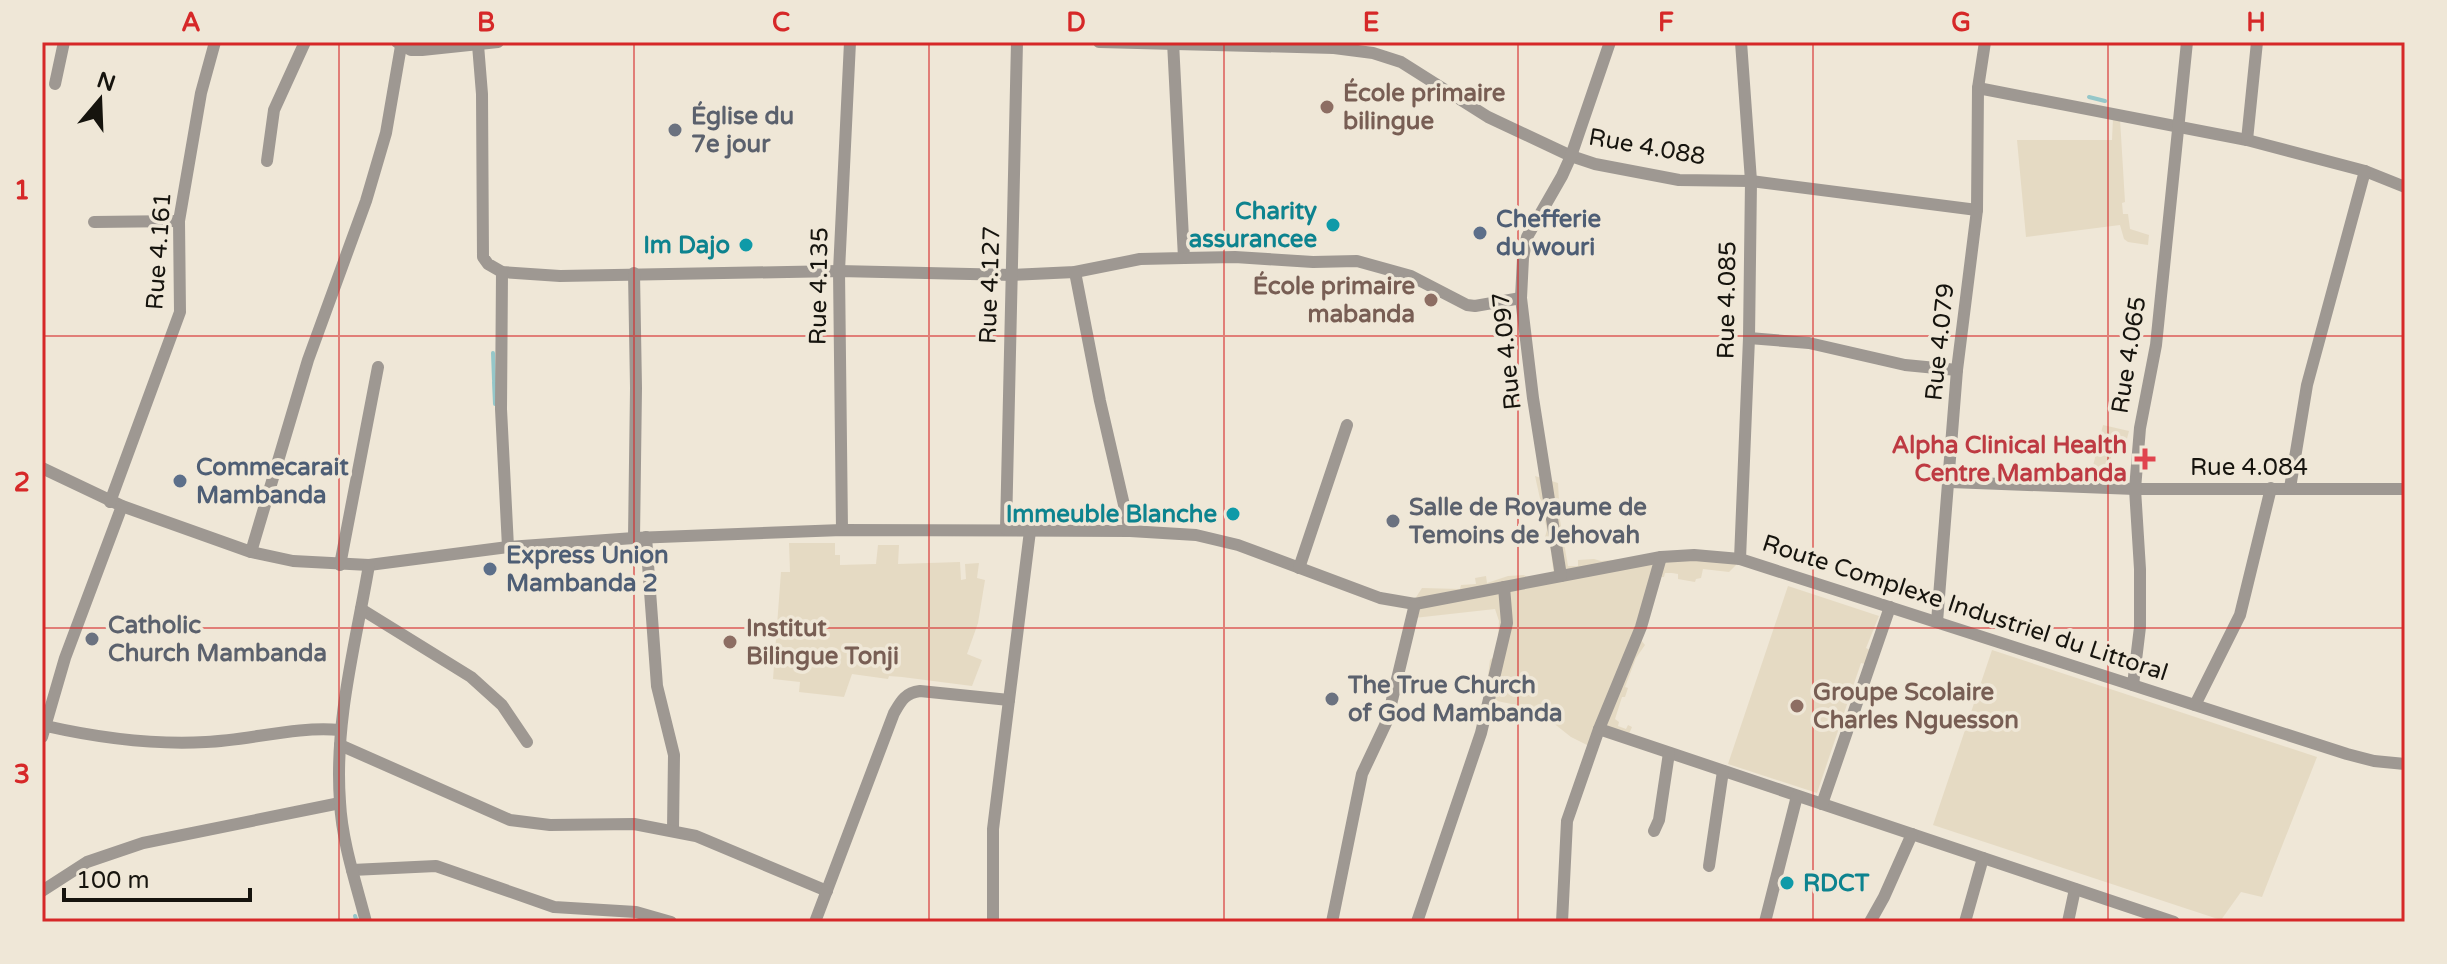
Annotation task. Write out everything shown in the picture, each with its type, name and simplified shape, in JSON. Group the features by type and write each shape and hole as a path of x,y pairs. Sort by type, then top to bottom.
{"street":[{"path":"55,84 64,42"},
{"name":"Rue 4.161","path":"44,732 65,658 180,312 179,221 201,93 215,42"},
{"path":"267,161 274,110 305,42"},
{"path":"251,552 308,360 370,187 386,133 399,44 411,50 422,50 498,42"},
{"name":"Rue 4.135","path":"842,530 839,271 850,42"},
{"name":"Rue 4.127","path":"1006,529 1017,42"},
{"name":"Rue 4.088","path":"1099,42 1334,45 1401,62 1488,117 1595,164 1679,180 1751,181 1977,210"},
{"name":"Rue 4.097","path":"1561,576 1521,298 1523,258 1527,237 1571,156 1610,42"},
{"name":"Rue 4.085","path":"1740,559 1749,338 1751,181 1741,42"},
{"name":"Rue 4.079","path":"1937,622 1957,370 1977,210 1978,88 1985,42"},
{"name":"Rue 4.065","path":"2133,685 2140,627 2135,489 2140,428 2156,345 2187,42"},
{"path":"2247,140 2257,42"},
{"path":"1172,44 1184,258"},
{"path":"478,45 482,110 483,257 502,272 560,276 839,271 1013,275 1075,272 1140,259 1277,258 1313,262 1346,259 1411,276 1467,305 1521,298"},
{"path":"1978,88 2247,140 2365,171 2405,187"},
{"path":"2290,488 2307,385 2365,171"},
{"path":"94,222 179,221"},
{"path":"502,272 501,409 508,547"},
{"path":"1075,272 1130,531"},
{"path":"634,273 640,537 657,686 674,755 673,830"},
{"path":"1749,338 1809,343 1905,365 1957,370"},
{"path":"340,565 378,367"},
{"path":"1299,568 1347,425"},
{"path":"42,468 116,504 251,552 293,561 369,565 508,547 640,537 842,530 1130,531 1196,535 1238,545 1380,598 1415,604 1387,721 1362,774 1332,922"},
{"name":"Rue 4.084","path":"1950,482 2135,489 2405,489"},
{"path":"2195,705 2240,615 2271,488"},
{"path":"993,922 993,829 1030,531"},
{"name":"Route Complexe Industriel du Littoral","path":"1415,604 1661,557 1694,555 1740,559 2347,754 2405,764"},
{"path":"1562,922 1567,821 1599,729 1641,627 1661,557"},
{"path":"366,922 352,870 340,803 340,730 369,565"},
{"path":"1417,922 1481,733 1507,623 1504,587"},
{"path":"1822,804 1890,607"},
{"path":"361,609 471,677 502,705 527,742"},
{"path":"815,922 894,713 903,698 920,691 1009,700"},
{"path":"44,732 104,739 204,742 266,736 296,729 340,730"},
{"path":"1599,729 2174,922"},
{"path":"340,745 510,820 550,825 634,824 673,830 696,836 827,891"},
{"path":"1654,831 1659,820 1669,753"},
{"path":"1709,866 1723,771"},
{"path":"1765,922 1797,796"},
{"path":"44,887 87,862 143,843 340,803"},
{"path":"1870,922 1912,834"},
{"path":"1965,922 1983,858"},
{"path":"352,870 436,866 554,907 636,912 671,922"},
{"path":"2068,922 2075,889"}],"shaded area":[{"path":"2113,118 2120,119 2123,214 2128,214 2130,229 2149,235 2148,245 2128,242 2120,225 2026,237 2017,140 2112,140"},
{"path":"2103,425 2129,431 2125,446 2114,444 2108,470 2093,466"},
{"path":"1535,476 1558,483 1560,520 1568,566 1578,566 1578,560 1594,559 1741,560 1729,572 1703,569 1701,578 1695,582 1678,579 1678,574 1672,573 1661,577 1640,639 1645,645 1636,658 1615,719 1619,722 1618,726 1626,729 1628,725 1632,727 1625,743 1600,735 1595,749 1571,737 1552,722 1551,712 1497,701 1486,691 1490,660 1495,656 1498,638 1499,621 1495,609 1414,618 1411,605 1422,588 1460,589 1461,585 1476,584 1475,578 1486,576 1487,583 1508,576 1524,575 1530,579 1554,576"},
{"path":"789,543 835,543 835,555 840,555 840,565 876,564 878,545 899,545 898,564 960,562 961,580 966,579 965,564 979,563 977,578 985,580 978,623 967,654 982,660 972,686 852,674 844,697 799,692 800,682 773,679 781,572 790,572"},
{"name":"Groupe Scolaire Charles Nguesson","path":"1788,586 1879,616 1866,648 1870,650 1865,664 1861,663 1817,793 1728,764"},
{"path":"1992,650 2317,757 2262,897 2241,892 2221,920 1933,825"}],"waterway":[{"path":"2089,97 2105,101"},
{"path":"493,353 494,380"},
{"path":"494,382 495,404"},
{"path":"355,916 357,922"}],"place":[{"name":"École primaire bilingue","path":"1327,107"},
{"name":"Église du 7e jour","path":"675,130"},
{"name":"Charity assurancee","path":"1333,225"},
{"name":"Chefferie du wouri","path":"1480,233"},
{"name":"Im Dajo","path":"746,245"},
{"name":"École primaire mabanda","path":"1431,300"},
{"name":"Alpha Clinical Health Centre Mambanda","path":"2145,459"},
{"name":"Commecarait Mambanda","path":"180,481"},
{"name":"Immeuble Blanche","path":"1233,514"},
{"name":"Salle de Royaume de Temoins de Jehovah","path":"1393,521"},
{"name":"Express Union Mambanda 2","path":"490,569"},
{"name":"Catholic Church Mambanda","path":"92,639"},
{"name":"Institut Bilingue Tonji","path":"730,642"},
{"name":"The True Church of God Mambanda","path":"1332,699"},
{"name":"Groupe Scolaire Charles Nguesson","path":"1797,706"},
{"name":"RDCT","path":"1787,883"}]}
